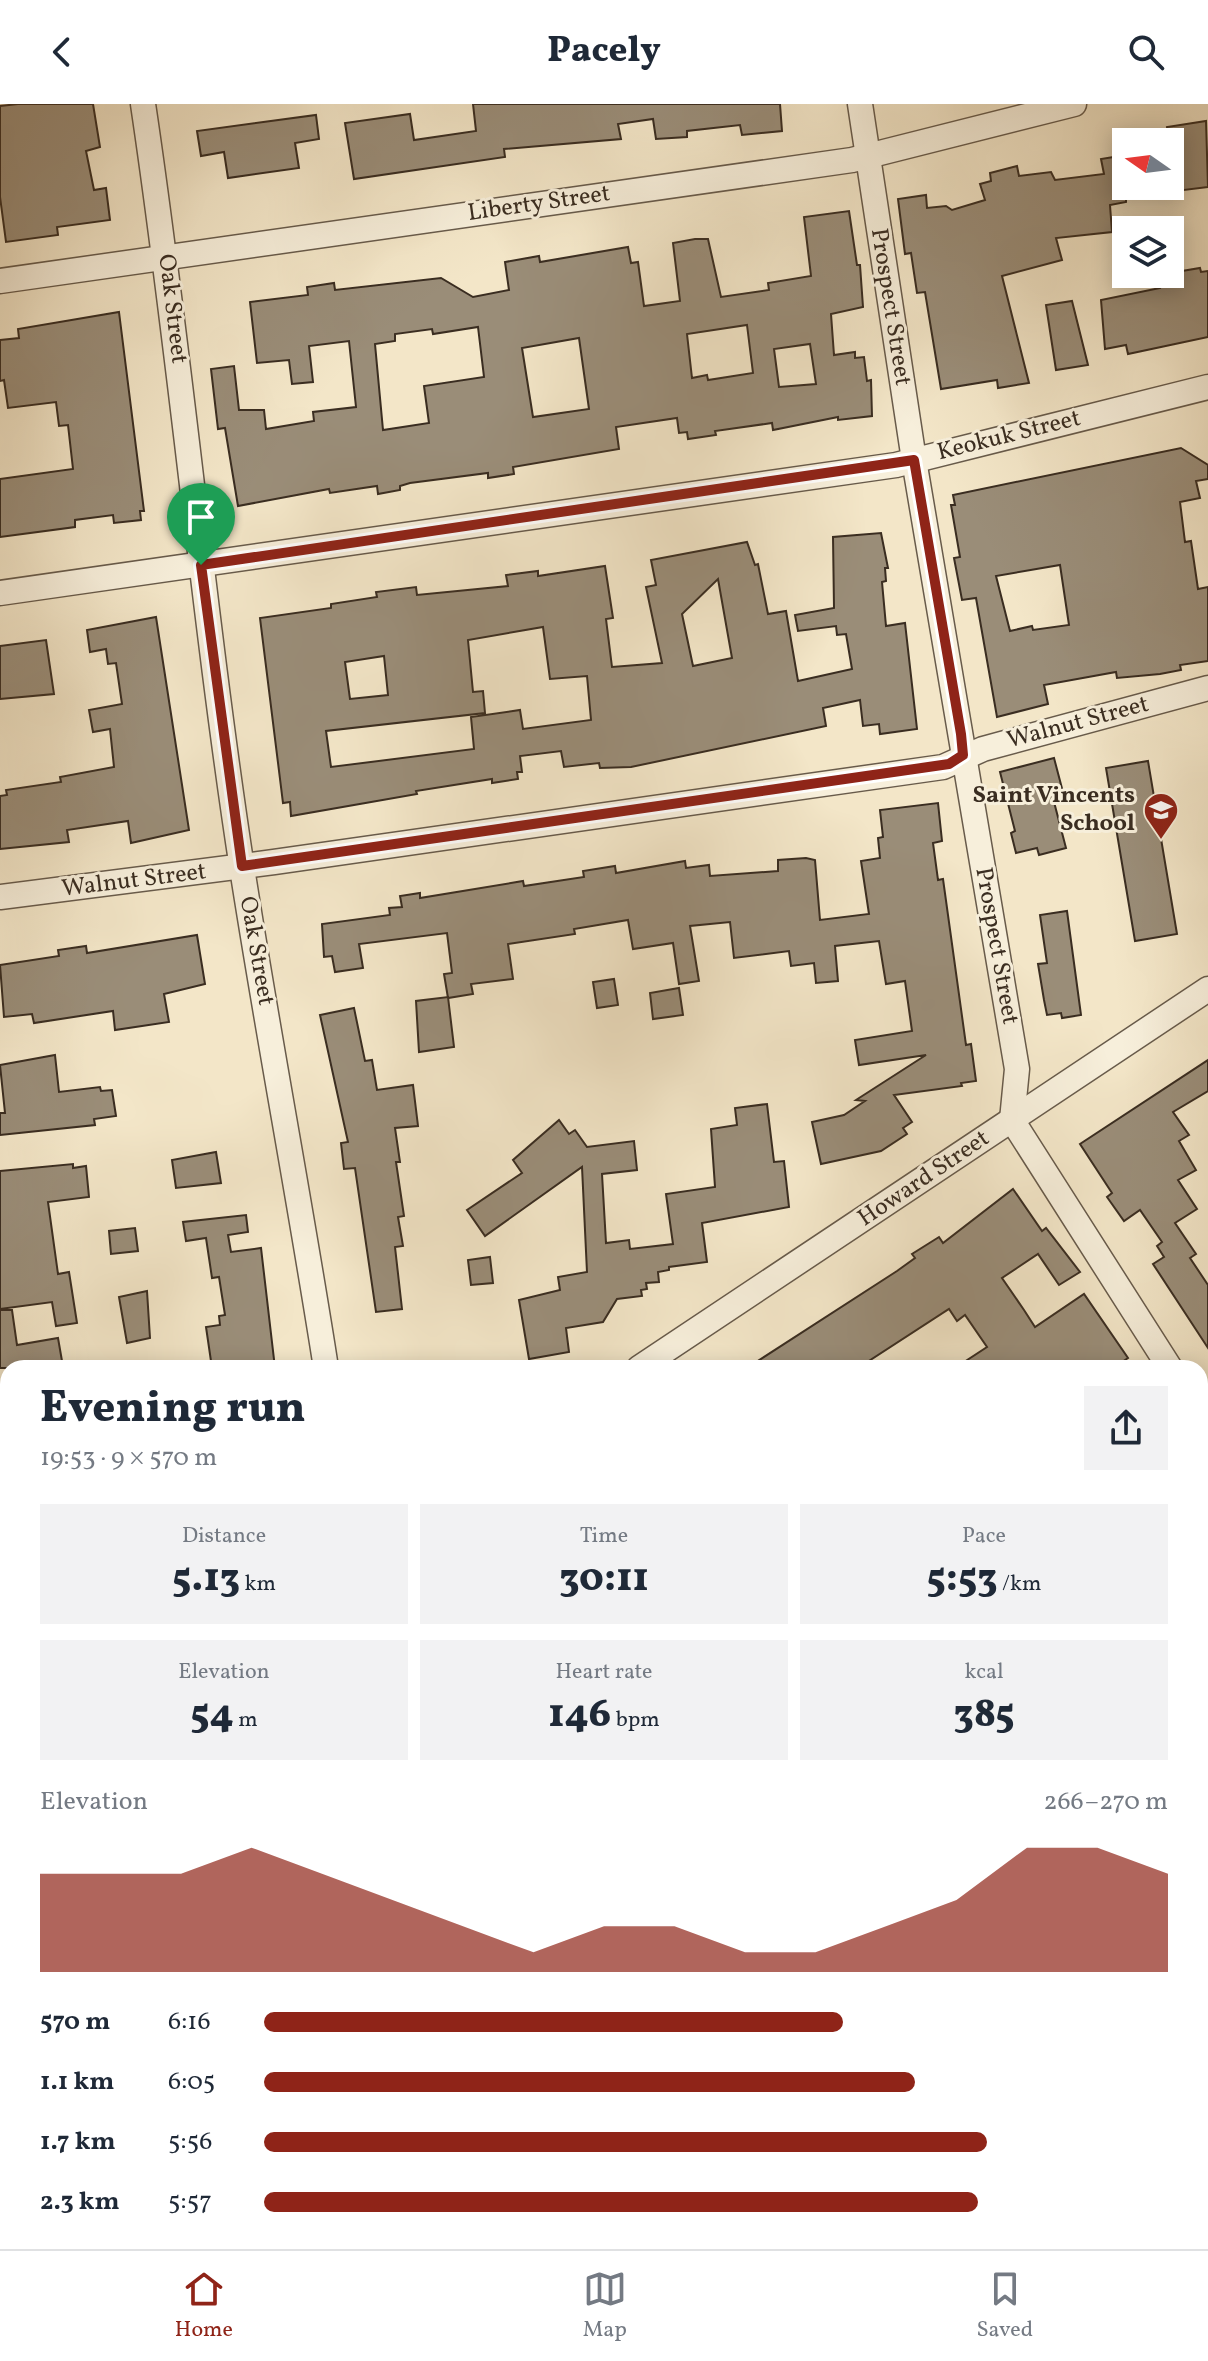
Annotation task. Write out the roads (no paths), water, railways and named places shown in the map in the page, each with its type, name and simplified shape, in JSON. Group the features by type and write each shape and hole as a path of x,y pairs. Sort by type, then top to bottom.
{"street":[{"name":"Oak Street","path":"143,104 242,866 325,1360"},
{"name":"Prospect Street","path":"860,104 914,460 1017,1069 1012,1120"},
{"name":"Liberty Street","path":"0,281 867,158 1074,104"},
{"name":"Keokuk Street","path":"0,593 914,460 1208,387"},
{"name":"Walnut Street","path":"0,897 943,767 963,755 1208,688"},
{"name":"Howard Street","path":"651,1360 1208,989"},
{"path":"1012,1120 1158,1360"}],"place":[{"name":"Saint Vincents School","path":"1161,841"}]}
